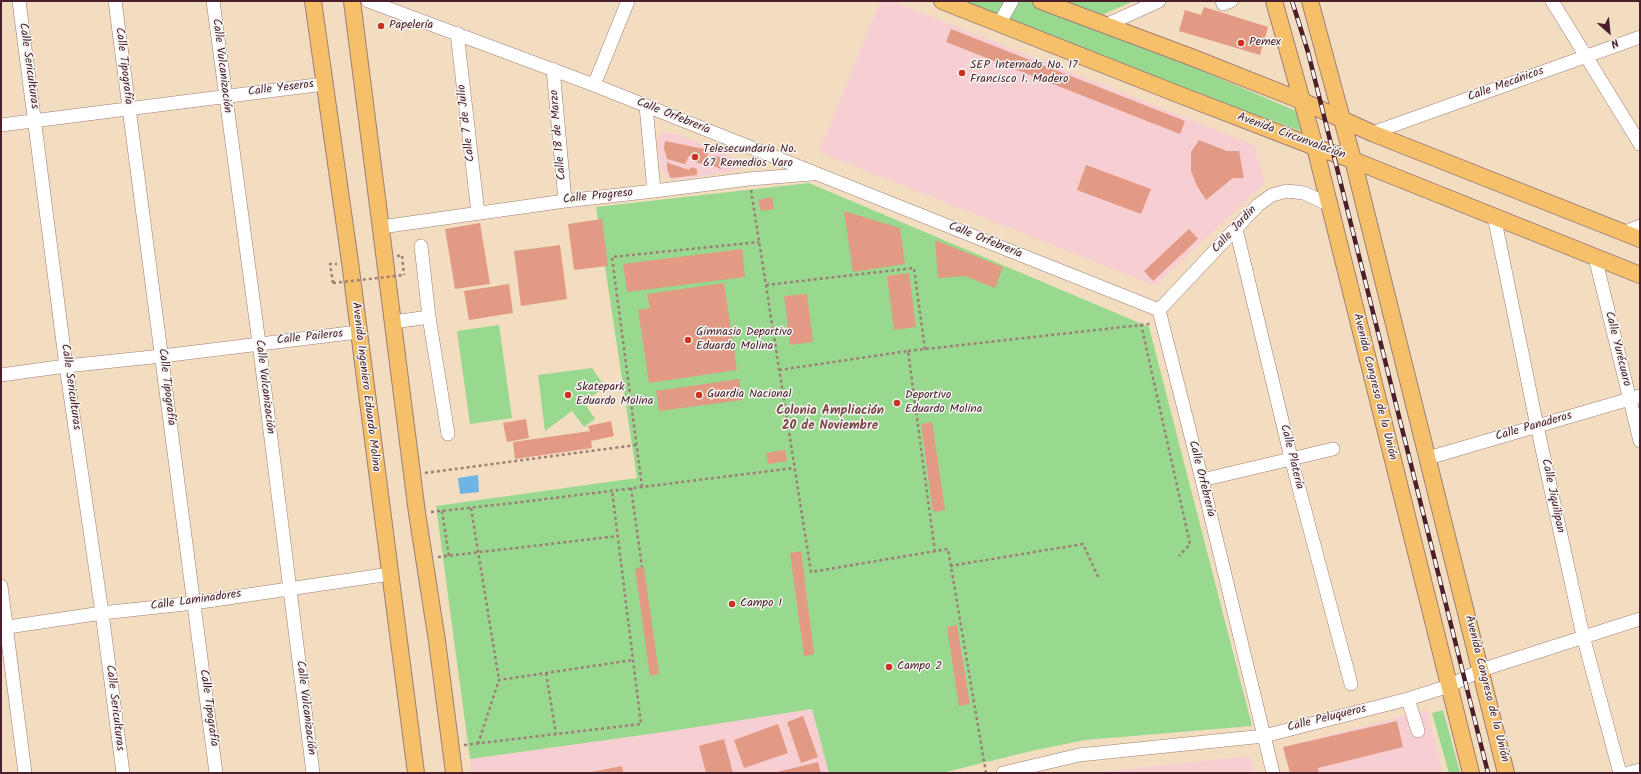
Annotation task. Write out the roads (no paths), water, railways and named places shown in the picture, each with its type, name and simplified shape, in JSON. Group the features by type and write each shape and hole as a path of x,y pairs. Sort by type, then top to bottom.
{"main road":[{"name":"Avenida Ingeniero Eduardo Molina","path":"313,1 350,262 416,773"},
{"path":"352,1 417,514 437,640 454,773"},
{"name":"Avenida Circunvalación","path":"942,1 1315,147 1353,160 1640,275"},
{"path":"1041,1 1302,101 1372,133 1640,239"},
{"name":"Avenida Congreso de la Unión","path":"1274,1 1315,147 1328,204 1472,773"},
{"name":"Avenida Congreso de la Unión","path":"1310,1 1353,160 1506,773"}],"street":[{"name":"Calle Sericulturas","path":"19,1 36,121 66,366 102,613 123,773"},
{"name":"Calle Tipografía","path":"115,1 216,773"},
{"name":"Calle Vulcanización","path":"213,1 259,343 313,773"},
{"name":"Calle Orfebrería","path":"368,1 594,85 1160,316 1202,480 1273,773"},
{"path":"594,85 628,1"},
{"path":"998,24 1012,1"},
{"path":"1106,25 1159,1"},
{"path":"1222,1 1223,4 1231,1"},
{"path":"1552,1 1640,144"},
{"name":"Calle 7 de Julio","path":"457,33 478,214"},
{"name":"Calle Mecánicos","path":"1372,133 1640,37"},
{"name":"Calle 18 de Marzo","path":"553,69 565,201"},
{"name":"Calle Yeseros","path":"1,125 324,84"},
{"path":"646,106 654,191"},
{"name":"Calle Progreso","path":"381,227 565,201 749,179 815,174"},
{"name":"Calle Jardin","path":"1160,316 1258,205 1272,195 1287,191 1304,193 1328,204"},
{"name":"Calle Jiquilipan","path":"1494,216 1537,426 1583,636 1620,773"},
{"path":"1623,233 1640,226"},
{"name":"Calle Platería","path":"1236,230 1291,458 1351,684"},
{"path":"421,246 429,317 448,434"},
{"name":"Calle Yurécuaro","path":"1595,257 1635,398 1640,441"},
{"path":"393,322 429,317"},
{"name":"Calle Paileros","path":"1,375 358,332"},
{"name":"Calle Panaderos","path":"1428,458 1635,398"},
{"path":"1202,480 1333,449"},
{"name":"Calle Laminadores","path":"4,627 102,613 194,603 290,587 390,574"},
{"path":"1,586 4,627 25,773"},
{"name":"Calle Peluqueros","path":"1003,773 1079,755 1264,736 1408,699 1449,686 1481,670 1583,636 1640,619"},
{"path":"1408,699 1418,732"},
{"path":"1628,773 1640,770"}],"water":[{"path":"478,475 479,492 460,494 458,478"}],"railway":[{"path":"1292,1 1308,52 1488,773"}],"place":[{"name":"Papelería","path":"381,26"},
{"name":"Pemex","path":"1241,43"},
{"name":"SEP Internado No. 17 Francisco I. Madero","path":"962,73"},
{"name":"Telesecundaria No. 67 Remedios Varo","path":"695,157"},
{"name":"Gimnasio Deportivo Eduardo Molina","path":"688,340"},
{"name":"Skatepark Eduardo Molina","path":"568,395"},
{"name":"Guardia Nacional","path":"699,395"},
{"name":"Deportivo Eduardo Molina","path":"897,403"},
{"name":"Campo 1","path":"732,604"},
{"name":"Campo 2","path":"889,667"}],"district":[{"name":"Colonia Ampliación 20 de Noviembre","path":"830,420"}]}
